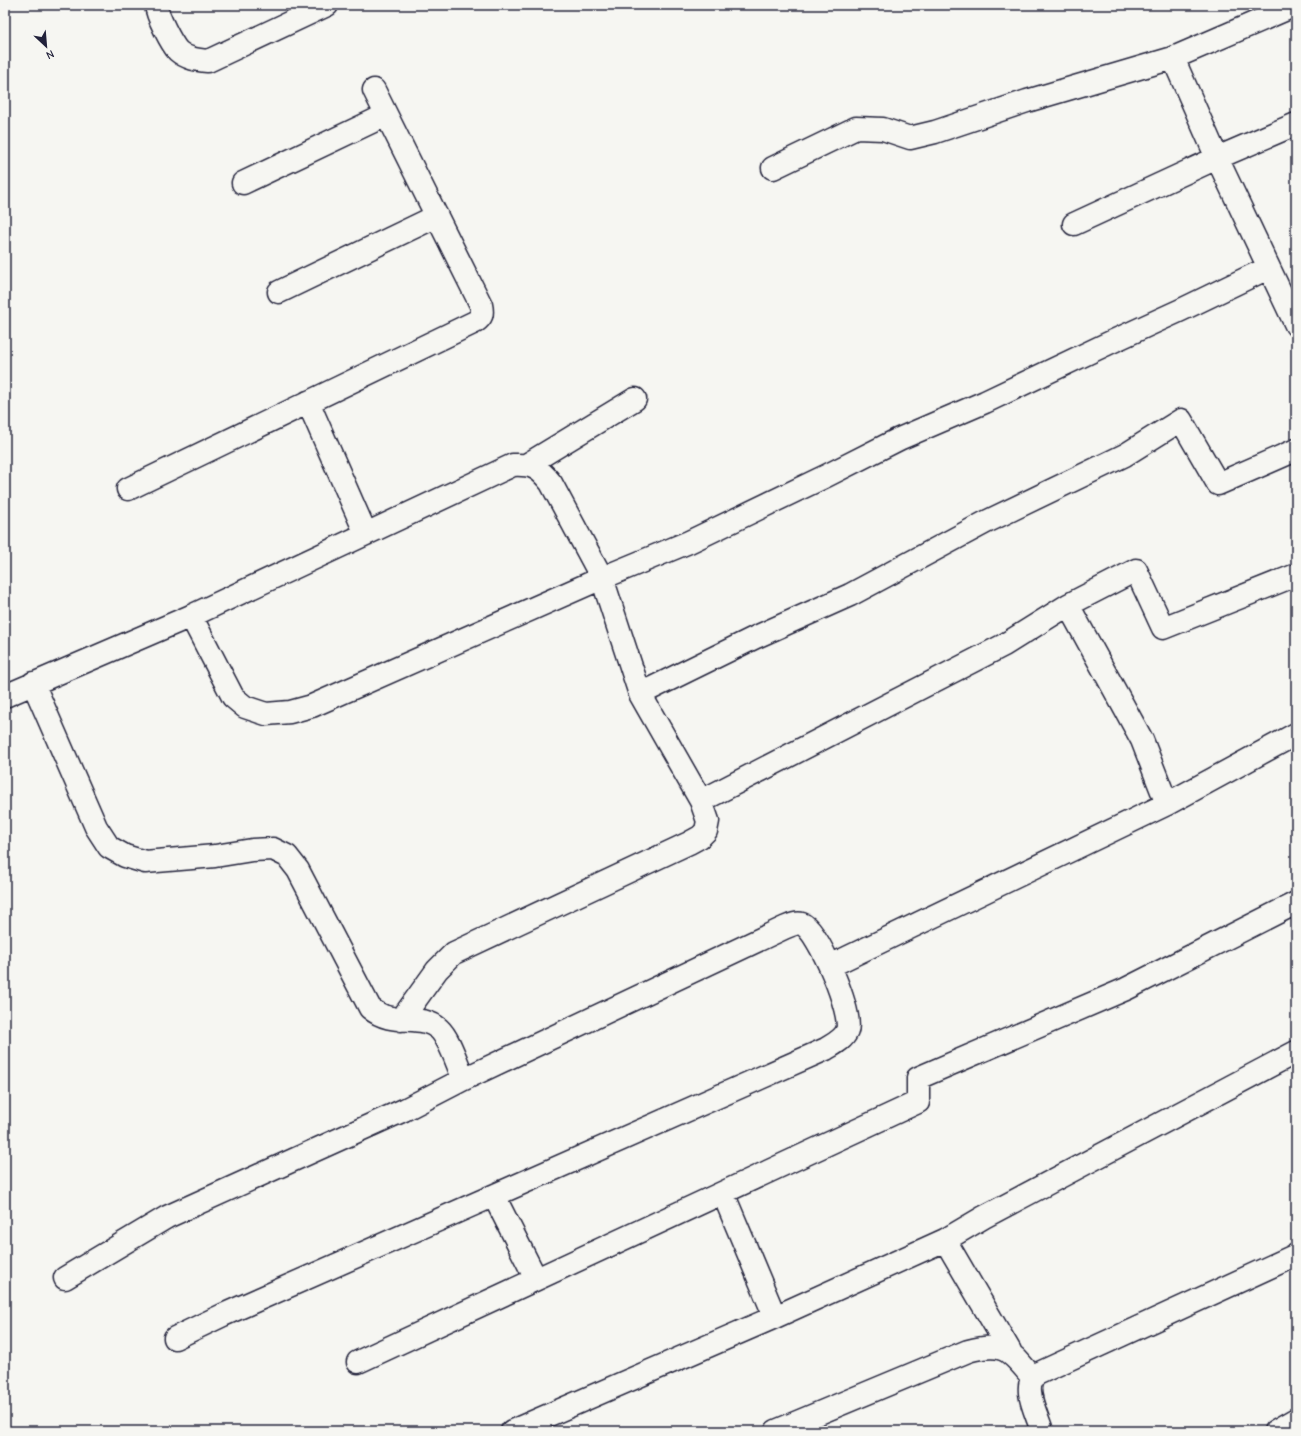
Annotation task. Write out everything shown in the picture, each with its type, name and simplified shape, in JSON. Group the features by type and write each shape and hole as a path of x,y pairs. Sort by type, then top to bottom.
{"street":[{"path":"154,6 178,51 193,59 208,61 327,5"},
{"path":"773,168 856,128 883,129 910,138 935,132 1027,101 1173,58 1296,5"},
{"path":"1173,58 1217,158 1296,325"},
{"path":"128,488 481,318 483,312 481,305 374,90"},
{"path":"243,183 386,115"},
{"path":"1074,224 1217,158 1296,124"},
{"path":"279,292 437,216"},
{"path":"191,616 233,697 246,707 266,714 282,713 312,706 602,578 690,542 899,439 992,399 1268,268"},
{"path":"5,696 191,616 513,465 528,464 635,399"},
{"path":"308,402 366,534"},
{"path":"640,694 756,637 850,595 986,522 1125,455 1181,420 1218,484 1296,450"},
{"path":"401,1020 437,970 454,953 700,837 706,831 708,821 701,801 640,694 602,578 551,484 542,472 528,464"},
{"path":"701,801 1004,645 1068,605 1136,570 1163,628 1296,575"},
{"path":"1068,605 1142,740 1167,804"},
{"path":"33,683 96,827 109,847 125,856 145,862 273,849 287,856 298,870 370,1008 378,1015 401,1020 423,1021 439,1029 445,1038 464,1079"},
{"path":"830,966 1167,804 1296,734"},
{"path":"358,1362 918,1102 918,1078 1126,990 1296,903"},
{"path":"65,1278 167,1217 404,1110 464,1079 794,924 802,924 808,929 830,966 849,1021 847,1032 841,1040 812,1055 223,1315 175,1338"},
{"path":"512,1431 775,1318 945,1240 991,1214 1296,1052"},
{"path":"723,1193 775,1318"},
{"path":"494,1196 536,1279"},
{"path":"945,1240 1010,1351 1032,1377"},
{"path":"1040,1431 1041,1428 1029,1392 1032,1377 1296,1255"},
{"path":"776,1431 968,1351 982,1347 996,1347 1010,1351"},
{"path":"1275,1431 1296,1419"}]}
